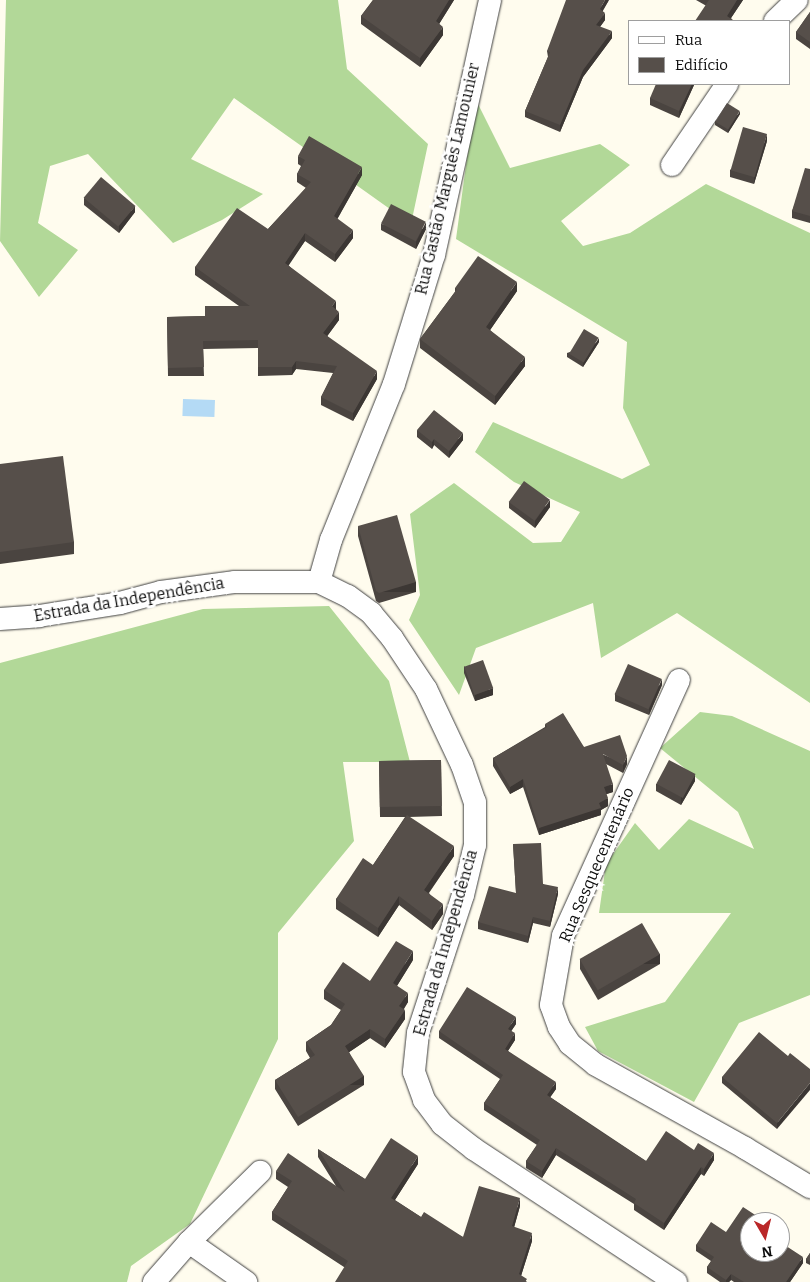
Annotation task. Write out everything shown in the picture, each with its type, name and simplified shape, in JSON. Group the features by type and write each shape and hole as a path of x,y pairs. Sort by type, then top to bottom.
{"street":[{"name":"Rua Gastão Marguês Lamounier","path":"319,582 331,540 394,384 434,255 490,0"},
{"path":"776,20 797,0"},
{"path":"672,165 726,85"},
{"name":"Estrada da Independência","path":"0,618 39,616 120,603 161,592 235,582 319,582 348,596 372,613 392,638 426,689 462,765 474,802 476,845 464,895 418,1033 414,1072 424,1100 442,1124 474,1149 676,1282"},
{"name":"Rua Sesquecentenário","path":"679,680 563,936 552,1005 559,1027 570,1044 596,1065 745,1148 810,1187"},
{"path":"154,1282 189,1242 260,1172"},
{"path":"189,1242 246,1282"}],"green space":[{"path":"6,0 338,0 347,69 428,144 411,224 234,98 191,159 263,194 222,220 173,243 88,154 50,166 38,223 78,250 39,297 0,241"},
{"path":"475,98 510,168 600,144 630,165 561,221 583,246 630,233 706,184 810,233 810,703 677,613 601,658 593,603 476,648 459,695 409,620 420,595 410,514 454,483 533,543 561,542 580,512 514,482 475,452 493,422 622,479 650,465 623,408 627,342 456,239"},
{"path":"329,606 389,681 410,762 343,762 354,841 278,933 278,1039 190,1224 131,1266 127,1282 0,1282 0,663 203,609"},
{"path":"700,712 732,716 810,751 810,995 739,1023 694,1102 598,1051 585,1027 665,1002 731,913 599,913 606,864 635,823 659,850 689,819 754,849 738,812 660,748"}],"water":[{"path":"183,399 215,400 214,417 182,416"}],"building":[{"path":"373,0 449,0 436,21 443,27 420,58 361,16"},
{"path":"566,0 605,0 600,9 605,13 596,25 612,31 583,70 560,125 525,111 550,52 547,51"},
{"path":"709,0 737,0 727,16 733,20 696,20"},
{"path":"810,12 810,42 796,32"},
{"path":"656,85 692,85 679,111 650,98"},
{"path":"727,103 740,111 728,130 715,122"},
{"path":"743,127 767,134 755,177 731,170"},
{"path":"309,136 362,167 334,216 353,230 335,254 305,233 285,263 336,301 332,306 339,312 323,333 377,371 353,413 321,397 337,366 296,361 292,367 258,367 258,340 203,341 204,367 168,368 167,317 205,316 205,306 250,306 195,267 237,208 268,229 311,182 297,174 305,160 298,156"},
{"path":"805,168 810,169 810,216 792,211"},
{"path":"101,177 135,206 118,227 84,198"},
{"path":"391,204 426,222 416,241 381,224"},
{"path":"478,256 517,282 486,327 525,357 495,396 420,339 457,289 455,288"},
{"path":"584,329 599,338 584,363 569,354"},
{"path":"434,410 463,433 449,451 434,439 432,442 417,430"},
{"path":"63,456 74,542 0,552 0,464"},
{"path":"524,481 550,500 535,521 509,502"},
{"path":"397,515 416,582 379,593 376,591 358,526"},
{"path":"483,660 493,688 474,695 464,667"},
{"path":"628,664 662,679 648,709 615,694"},
{"path":"563,713 584,747 620,735 627,756 623,765 603,754 613,784 604,787 608,798 599,803 601,808 539,828 523,779 510,787 493,758 547,727 545,724"},
{"path":"441,760 442,806 380,807 379,761"},
{"path":"669,760 695,774 683,798 656,784"},
{"path":"407,815 454,846 424,890 443,904 432,921 399,896 378,928 336,899 363,858 373,865"},
{"path":"541,843 543,884 558,887 550,921 533,917 528,936 478,922 489,886 516,893 513,844"},
{"path":"642,923 660,954 598,990 580,959"},
{"path":"396,941 413,951 393,983 408,993 399,1006 405,1010 385,1039 370,1029 345,1046 364,1076 298,1117 275,1080 315,1055 306,1042 331,1025 345,1004 324,990 343,962 370,981"},
{"path":"467,987 516,1017 508,1029 515,1033 505,1049 556,1082 547,1095 601,1132 646,1161 666,1131 694,1150 698,1143 714,1153 704,1169 701,1167 664,1223 634,1203 636,1199 556,1148 542,1171 526,1161 540,1140 484,1103 503,1075 439,1031"},
{"path":"759,1032 788,1056 790,1053 810,1069 810,1083 777,1123 722,1077"},
{"path":"391,1138 418,1156 391,1198 421,1217 424,1212 463,1237 479,1186 520,1198 512,1226 532,1233 519,1274 527,1279 525,1282 335,1282 348,1261 272,1212 292,1181 276,1171 288,1153 345,1192 318,1149 365,1179"},
{"path":"743,1207 751,1212 740,1212 740,1262 790,1262 790,1249 803,1257 786,1282 744,1282 731,1274 726,1280 707,1267 714,1257 696,1245 711,1222 726,1232"},
{"path":"810,1253 810,1262 806,1259"}]}
